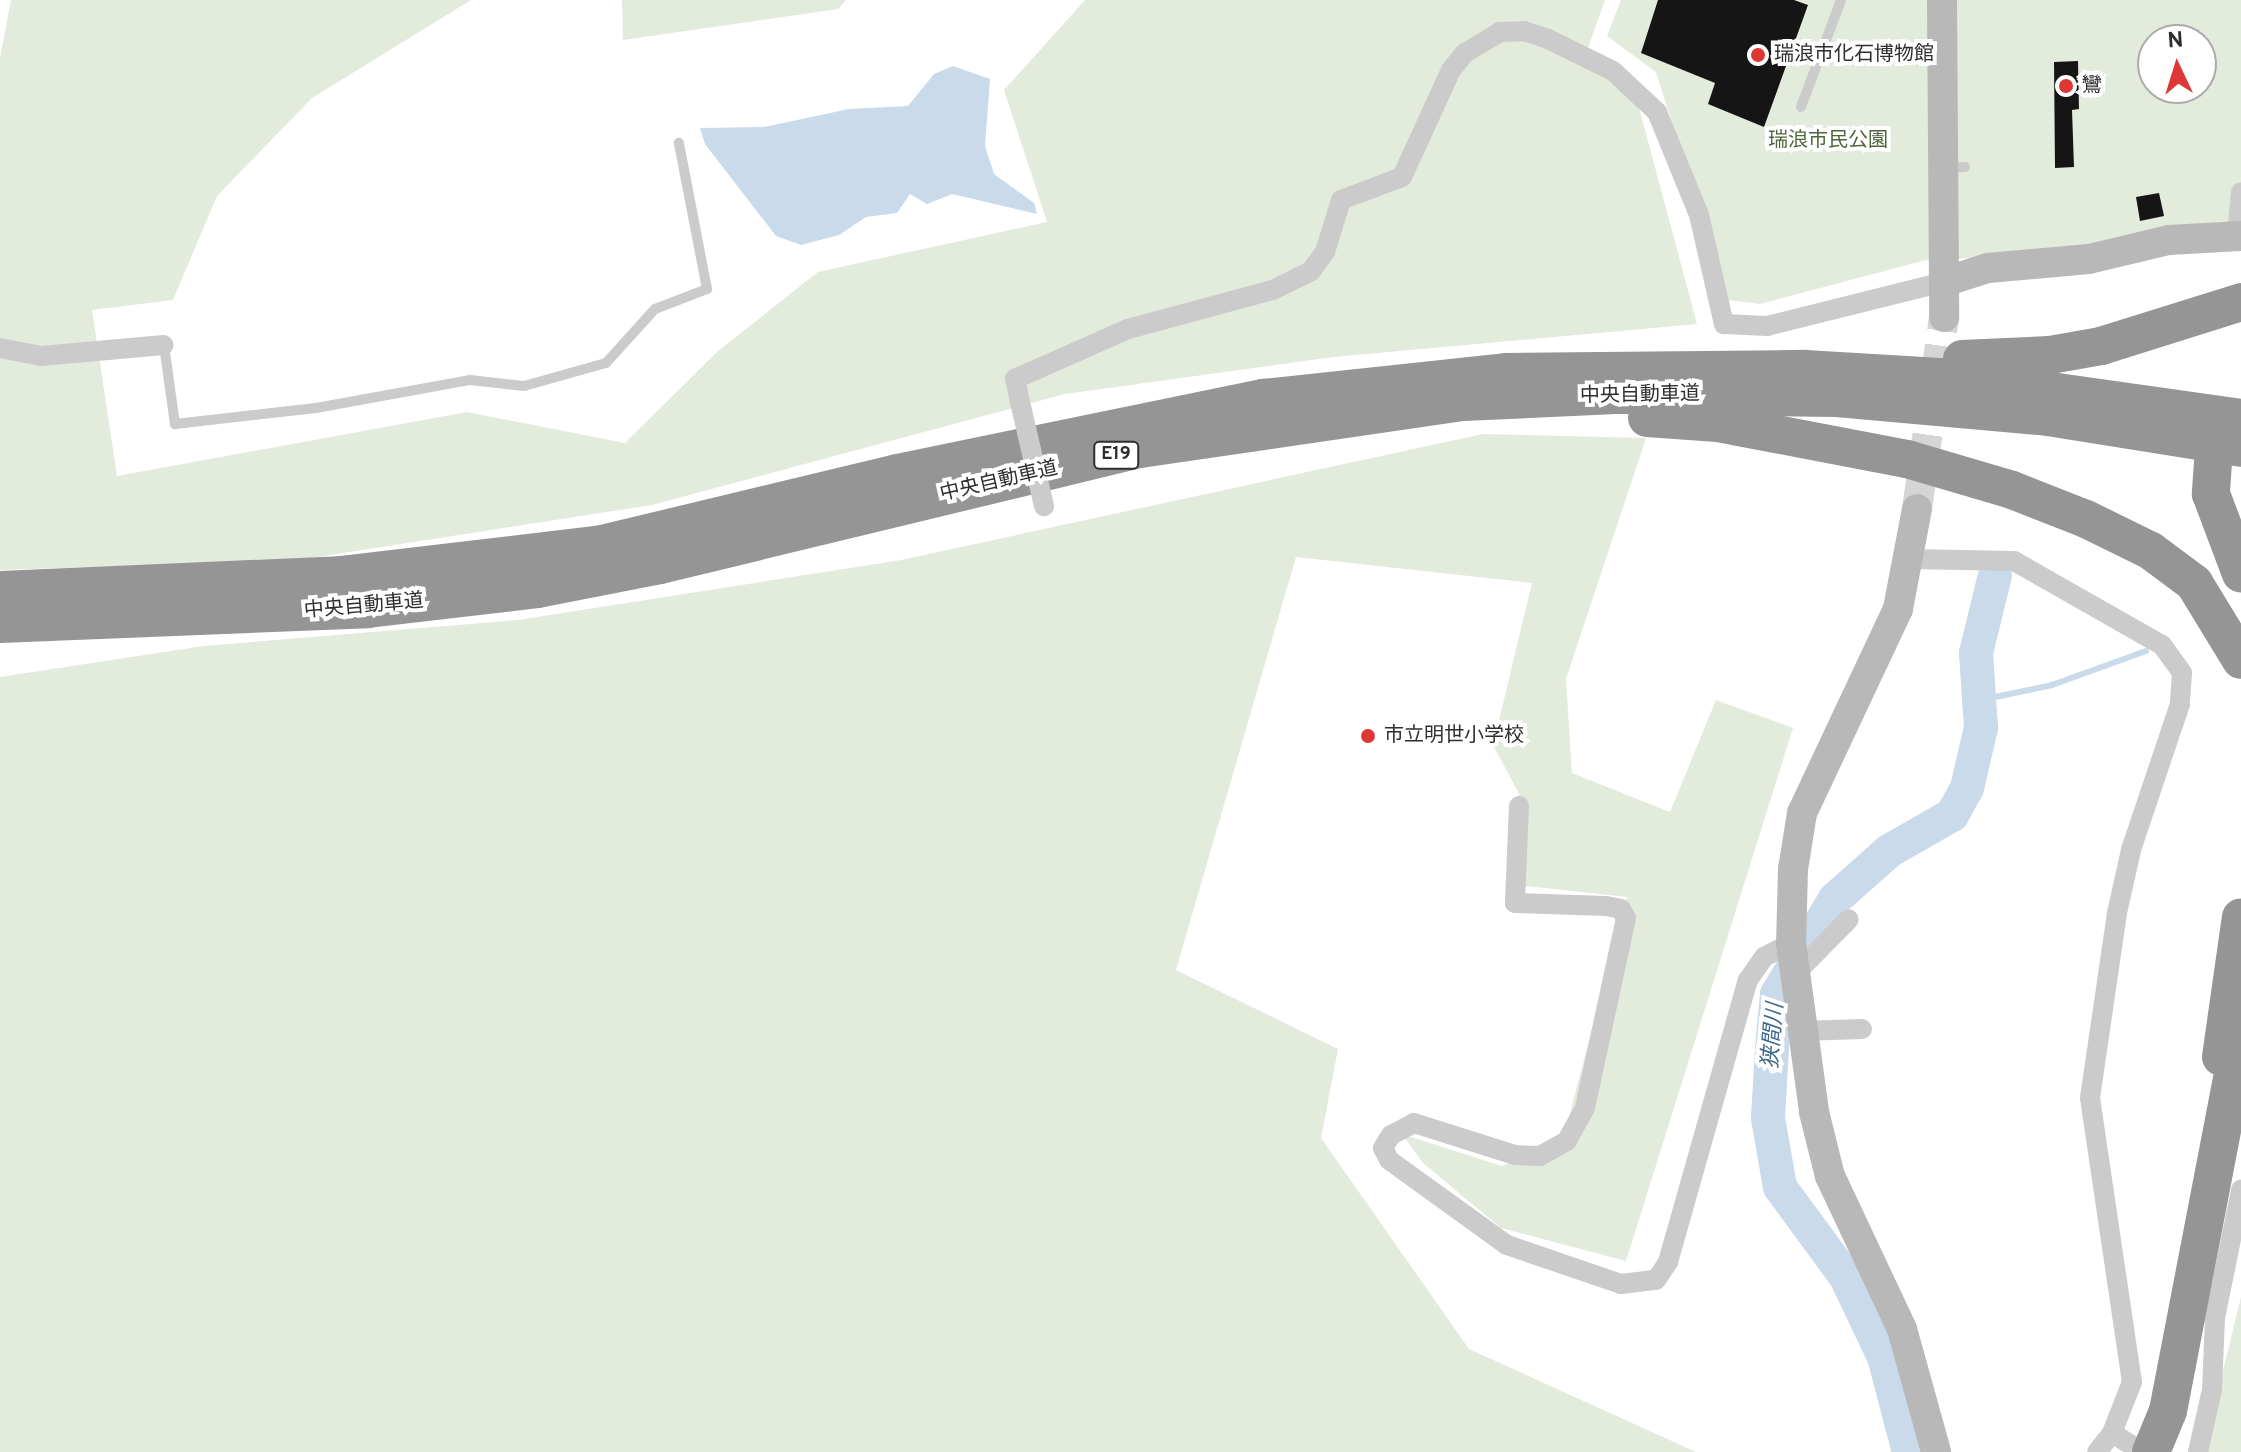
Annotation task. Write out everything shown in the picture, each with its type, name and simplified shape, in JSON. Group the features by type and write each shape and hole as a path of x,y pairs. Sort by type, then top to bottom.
{"highway":[{"path":"1581,368 1687,352 1755,350 1964,359 2050,355 2101,346 2241,302"},
{"name":"中央自動車道","path":"0,590 340,575 602,544 897,473 1263,398 1581,368 1805,369 1957,378 2239,402"},
{"name":"中央自動車道","path":"0,624 368,609 537,589 660,565 1125,453 1236,433 1463,402 1719,395 1959,407 2227,455"},
{"path":"1236,433 1257,442 1414,423 1600,415 1718,423 1907,459 2012,490 2151,551 2194,583 2241,660"},
{"path":"2227,455 2211,494 2241,574"},
{"path":"2216,1142 2211,1130 2241,917"},
{"path":"2143,1450 2168,1411 2216,1142 2223,1131 2241,1031"}],"street":[{"path":"1942,0 1954,168 1944,317"},
{"path":"1044,506 1015,379 1155,319 1273,290 1311,271 1325,252 1341,200 1402,177 1451,70 1465,53 1500,32 1524,31 1548,39 1613,71 1657,112 1699,215 1724,324 1767,326 1988,268 2089,259 2169,240 2239,236 2241,192"},
{"path":"0,348 41,356 164,345"},
{"path":"1917,509 1898,609 1802,813 1793,869 1791,943 1814,1112 1830,1176 1902,1329 1936,1452"},
{"path":"1909,559 2014,561 2162,645 2182,673 2180,704 2131,850 2117,913 2090,1098 2132,1382 2112,1433 2097,1452"},
{"path":"1519,806 1515,903 1606,906 1621,909 1626,918 1585,1108 1567,1141 1540,1156 1515,1155 1414,1123 1391,1135 1383,1148 1389,1160 1507,1245 1621,1284 1656,1280 1668,1262 1748,980 1764,957 1791,943"},
{"path":"1794,975 1849,919"},
{"path":"1800,1024 1862,1029"},
{"path":"2198,1452 2212,1390 2215,1318 2241,1190"},
{"path":"2112,1433 2143,1450"}],"lane":[{"path":"1801,107 1841,0"},
{"path":"164,345 175,424 316,408 470,380 524,386 606,363 655,309 707,289 679,143"}],"green space":[{"path":"11,0 471,0 312,98 217,196 173,300 92,310 117,476 467,412 625,443 718,351 818,272 1047,222 1004,90 1085,0 1605,0 1583,62 1637,100 1697,324 1333,357 1065,394 652,505 298,560 0,570 0,58"},
{"path":"622,0 846,0 838,9 623,40"},
{"name":"瑞浪市民公園","path":"1621,0 2241,0 2241,222 2218,222 2093,253 1926,260 1760,304 1728,300 1656,72 1607,36"},
{"path":"1483,434 1646,438 1566,679 1572,773 1670,812 1716,700 1793,728 1626,1261 1501,1228 1423,1163 1402,1134 1502,1166 1562,1143 1627,897 1508,884 1519,794 1493,745 1532,583 1296,557 1176,970 1338,1049 1321,1138 1469,1349 1696,1452 0,1452 0,677 203,646 518,620 901,560"},
{"path":"2241,1297 2241,1452 2202,1452 2206,1440"}],"water":[{"path":"953,66 990,79 985,146 994,174 1034,203 1037,214 952,194 927,204 910,194 897,213 866,217 839,235 801,245 776,236 705,144 700,128 764,127 849,109 908,106 934,74"}],"building":[{"path":"1658,0 1794,0 1808,5 1764,127 1708,104 1715,83 1641,53"},
{"path":"2078,61 2079,109 2072,110 2074,167 2055,168 2054,62"},
{"path":"2159,193 2164,216 2140,221 2136,197"}],"waterway":[{"name":"狭間川","path":"1909,1452 1884,1357 1846,1277 1780,1187 1768,1118 1777,994 1835,899 1889,851 1952,815 1967,788 1981,728 1976,653 1995,575"},
{"path":"1981,700 2052,685 2146,651"}],"tunnel":[{"path":"1917,509 1944,317"}],"place":[{"name":"瑞浪市化石博物館","path":"1758,55"},
{"name":"鸞","path":"2066,86"},
{"name":"市立明世小学校","path":"1368,736"}]}
